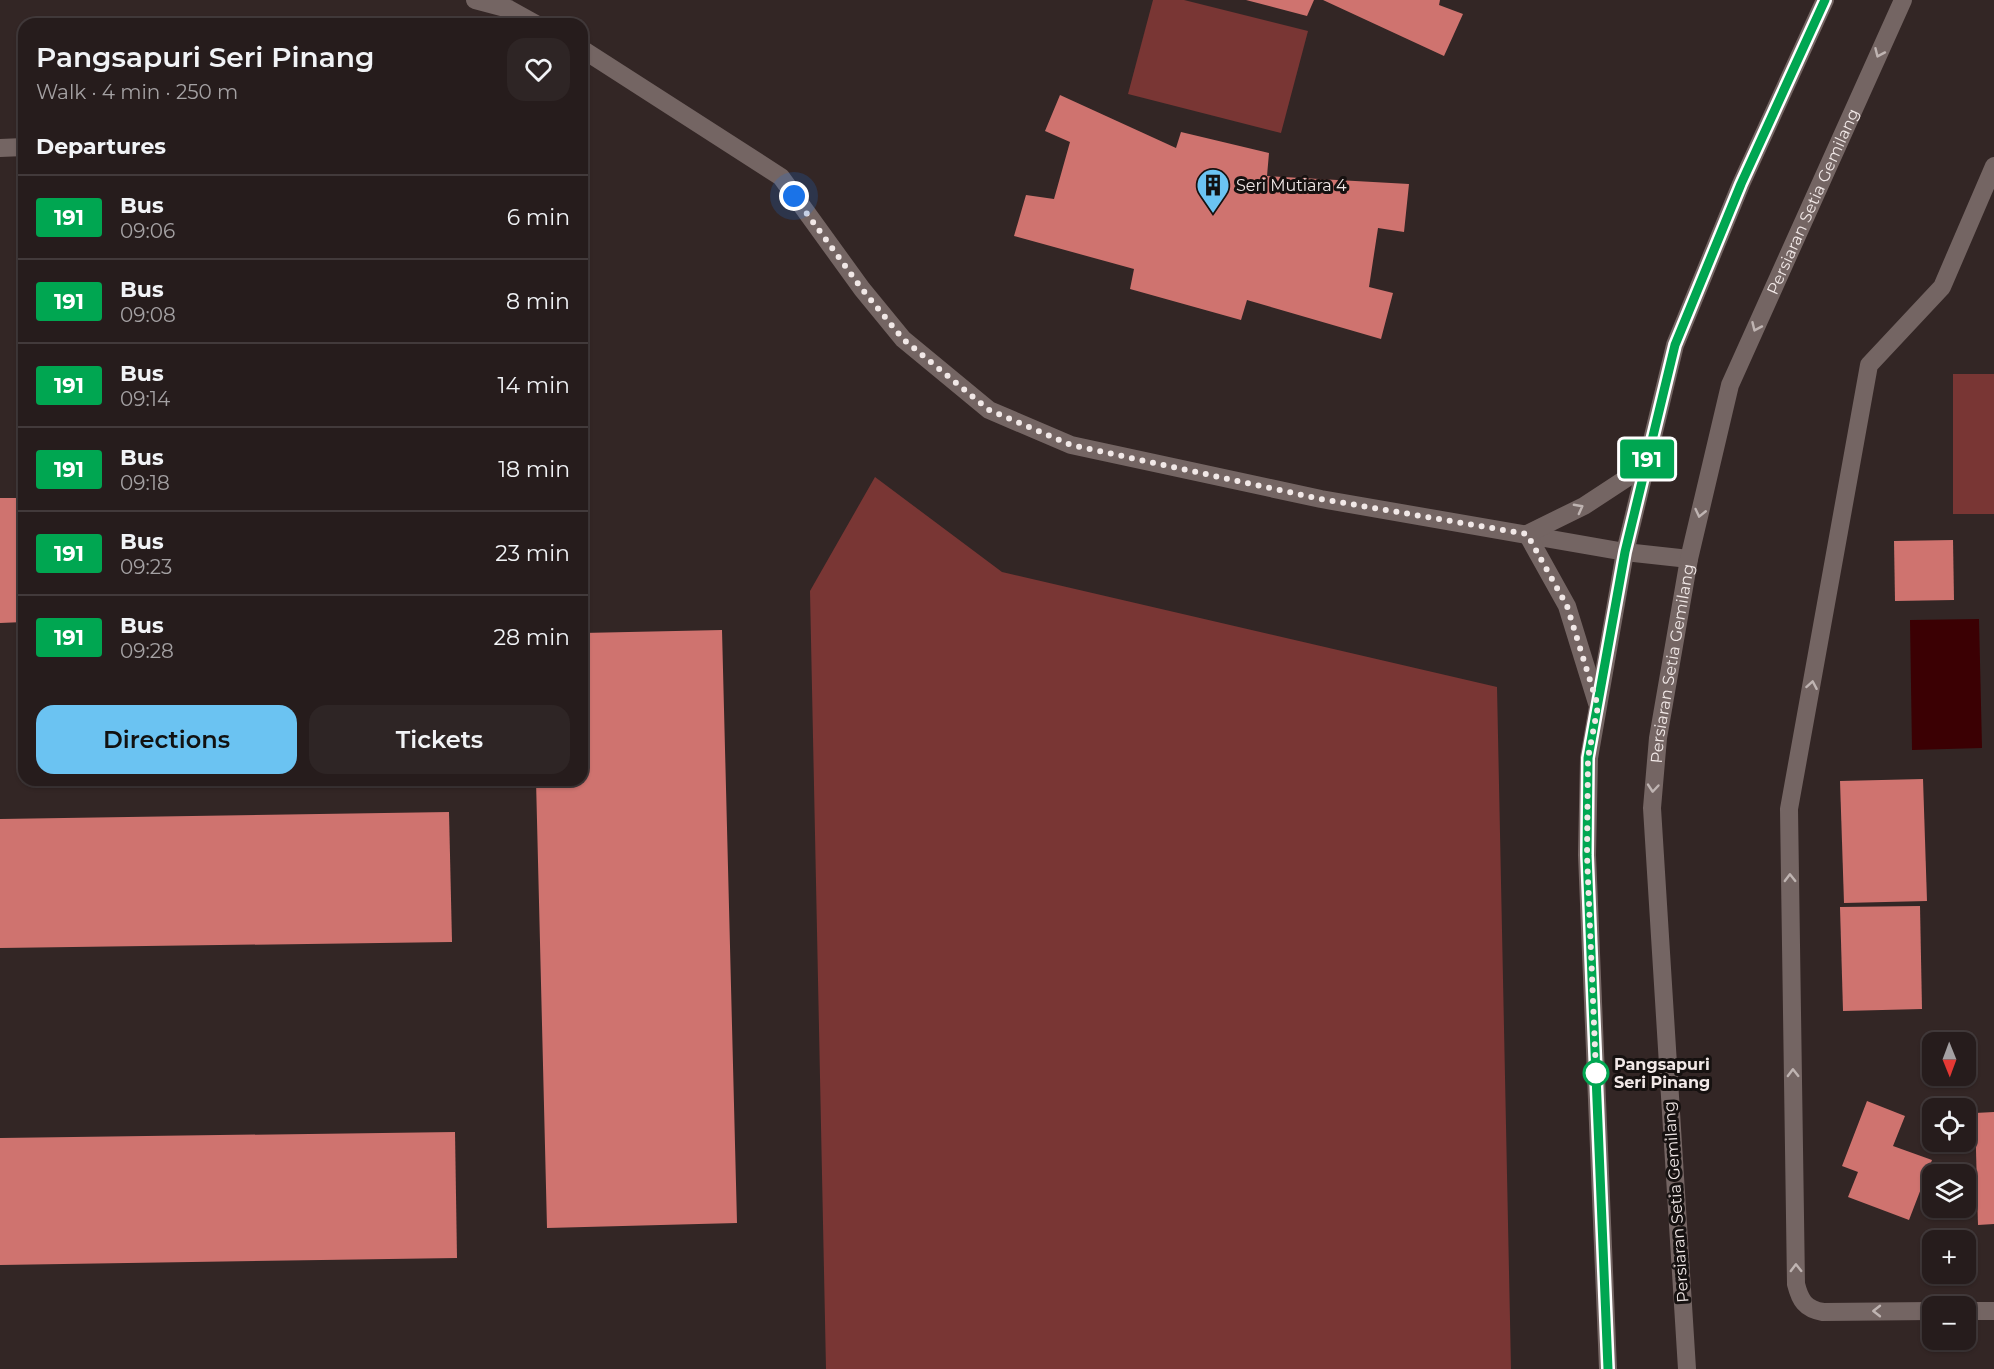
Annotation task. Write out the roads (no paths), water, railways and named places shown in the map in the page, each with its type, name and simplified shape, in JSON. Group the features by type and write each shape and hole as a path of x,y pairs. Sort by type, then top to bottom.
{"street":[{"path":"475,0 509,9 525,18"},
{"path":"1608,1369 1587,855 1588,758 1625,552 1675,345 1741,184 1825,0"},
{"name":"Persiaran Setia Gemilang","path":"1687,1369 1652,808 1658,738 1689,559 1730,385 1903,0"},
{"path":"588,53 780,177 862,289 903,339 989,410 1071,445 1321,499 1625,552 1689,559"},
{"path":"0,148 18,147"},
{"path":"1922,1311 1823,1312 1805,1305 1799,1296 1796,1284 1789,809 1869,365 1942,287 1994,166"},
{"path":"1527,534 1584,506 1645,466"},
{"path":"1527,534 1567,606 1598,706"},
{"path":"1976,1311 1994,1311"}],"place":[{"name":"Seri Mutiara 4","path":"1213,214"},
{"name":"Pangsapuri Seri Pinang","path":"1596,1073"}]}
